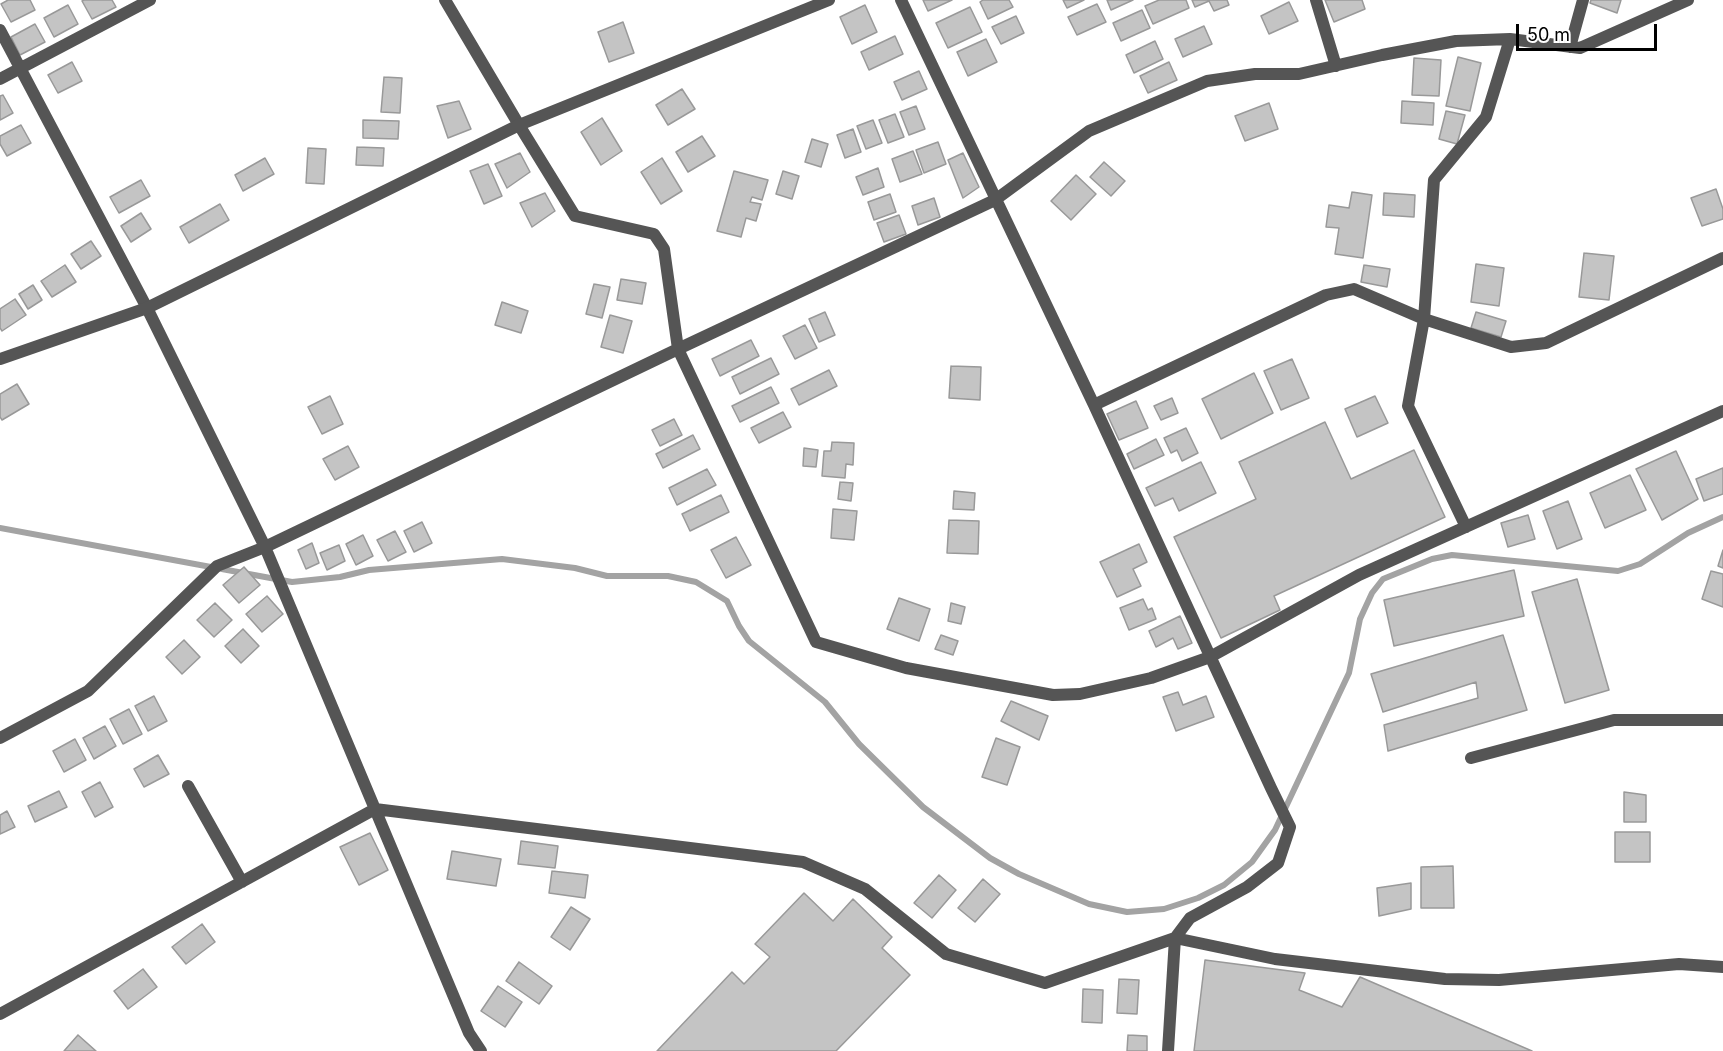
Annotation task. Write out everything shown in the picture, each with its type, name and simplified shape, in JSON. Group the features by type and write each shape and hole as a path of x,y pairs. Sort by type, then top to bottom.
{"street":[{"path":"0,79 150,0"},
{"path":"445,0 575,216 654,234 664,249 678,349 816,642 906,668 1053,695 1080,694 1151,678 1210,657 1359,575 1723,411"},
{"path":"0,359 147,308 519,125 829,0"},
{"path":"901,0 1094,405 1290,827 1278,863 1247,887 1190,918 1175,938 1168,1051"},
{"path":"1316,0 1336,66"},
{"path":"1570,47 1583,0"},
{"path":"0,738 88,691 217,566 266,547 995,200 1089,131 1207,81 1255,74 1299,74 1456,41 1510,39 1580,48 1688,0"},
{"path":"0,30 147,308 266,547 469,1034 481,1051"},
{"path":"1466,527 1408,406 1424,319 1434,180 1486,117 1510,39"},
{"path":"1094,405 1326,295 1354,290 1424,319 1511,347 1546,343 1723,258"},
{"path":"1471,758 1614,720 1723,720"},
{"path":"188,786 242,882"},
{"path":"0,1014 375,809 803,862 865,889 946,954 1046,983 1175,938 1275,959 1445,979 1499,980 1679,964 1723,967"}],"building":[{"path":"8,0 30,0 35,10 11,22 1,4"},
{"path":"112,0 116,7 92,19 82,1"},
{"path":"923,0 952,0 928,11"},
{"path":"1009,0 1013,7 988,19 980,2"},
{"path":"1063,0 1084,0 1067,8"},
{"path":"1107,0 1133,0 1111,10"},
{"path":"1159,0 1186,0 1189,8 1153,24 1145,6"},
{"path":"1192,0 1227,0 1229,5 1214,11 1209,1 1195,7"},
{"path":"1325,0 1362,0 1365,9 1334,22"},
{"path":"1591,0 1621,0 1617,13 1590,3"},
{"path":"1289,2 1298,21 1269,34 1261,16"},
{"path":"1097,4 1106,22 1077,35 1068,17"},
{"path":"68,5 78,24 54,37 44,18"},
{"path":"865,5 877,32 852,44 840,17"},
{"path":"970,7 982,32 948,48 936,23"},
{"path":"1142,10 1150,28 1121,41 1113,23"},
{"path":"1016,16 1024,33 1001,44 992,27"},
{"path":"623,22 634,53 609,62 598,32"},
{"path":"35,24 45,42 20,55 11,37"},
{"path":"1204,26 1212,44 1183,57 1175,39"},
{"path":"895,36 903,54 869,70 861,52"},
{"path":"986,39 997,62 968,76 957,52"},
{"path":"1155,41 1163,59 1134,73 1126,55"},
{"path":"1458,57 1481,63 1470,111 1446,106"},
{"path":"1414,58 1441,60 1439,96 1412,95"},
{"path":"72,62 82,81 58,93 48,75"},
{"path":"1169,62 1177,80 1148,93 1140,76"},
{"path":"919,71 927,89 902,100 894,82"},
{"path":"384,77 402,78 400,113 381,112"},
{"path":"682,89 695,109 668,125 656,105"},
{"path":"3,95 13,113 0,120 0,96"},
{"path":"459,101 471,129 448,138 437,106"},
{"path":"1402,101 1434,103 1433,125 1401,123"},
{"path":"1269,103 1278,129 1245,141 1235,116"},
{"path":"916,106 925,129 909,135 900,112"},
{"path":"1446,111 1465,115 1457,144 1439,139"},
{"path":"895,114 904,137 888,143 879,120"},
{"path":"602,118 622,151 601,165 581,132"},
{"path":"363,120 399,121 398,139 363,138"},
{"path":"873,120 882,143 866,149 857,126"},
{"path":"21,125 31,143 7,156 0,144 0,136"},
{"path":"853,129 861,152 845,158 837,135"},
{"path":"702,136 715,156 688,172 676,152"},
{"path":"812,139 828,144 821,167 805,162"},
{"path":"938,142 946,164 924,173 916,150"},
{"path":"357,147 384,148 383,166 356,165"},
{"path":"308,148 326,149 324,184 306,183"},
{"path":"913,151 922,174 900,182 892,159"},
{"path":"520,153 530,172 507,188 495,164"},
{"path":"963,153 979,187 963,198 948,160"},
{"path":"265,158 274,174 243,191 235,175"},
{"path":"662,158 682,191 661,204 641,172"},
{"path":"1104,162 1125,181 1111,196 1090,177"},
{"path":"488,164 502,196 484,204 470,171"},
{"path":"878,168 884,187 863,195 856,177"},
{"path":"734,171 768,180 762,200 752,197 750,202 761,204 756,221 746,218 741,237 717,231"},
{"path":"783,171 799,176 792,199 776,194"},
{"path":"1076,175 1096,194 1071,220 1051,201"},
{"path":"141,180 150,196 119,213 110,197"},
{"path":"1716,189 1723,209 1723,219 1702,226 1691,198"},
{"path":"1352,192 1372,195 1363,258 1335,254 1339,228 1326,227 1329,205 1349,208"},
{"path":"545,193 555,211 532,227 520,203"},
{"path":"1384,193 1415,195 1414,217 1383,215"},
{"path":"890,194 896,212 874,220 868,202"},
{"path":"934,198 940,217 918,225 912,206"},
{"path":"220,204 229,220 189,243 180,227"},
{"path":"141,213 151,229 131,242 121,226"},
{"path":"899,215 906,234 884,242 877,223"},
{"path":"91,241 101,256 81,269 71,254"},
{"path":"1584,253 1614,256 1609,300 1579,297"},
{"path":"1476,264 1504,268 1499,306 1471,302"},
{"path":"65,265 76,282 52,297 41,281"},
{"path":"1364,265 1390,269 1387,287 1361,282"},
{"path":"621,279 646,283 642,304 617,300"},
{"path":"594,284 610,287 602,318 586,314"},
{"path":"33,285 42,300 28,309 19,294"},
{"path":"15,299 26,315 2,331 0,309"},
{"path":"502,302 528,311 521,333 495,325"},
{"path":"825,312 835,335 819,342 809,319"},
{"path":"1476,312 1506,321 1501,337 1471,328"},
{"path":"610,315 632,321 623,353 601,347"},
{"path":"805,325 817,348 795,359 783,336"},
{"path":"751,340 759,356 720,376 712,359"},
{"path":"771,358 779,374 740,394 732,377"},
{"path":"1292,359 1309,398 1281,410 1264,371"},
{"path":"951,366 981,367 980,400 949,398"},
{"path":"829,370 837,386 799,405 791,389"},
{"path":"1254,373 1273,413 1221,439 1202,399"},
{"path":"17,384 29,404 2,420 0,394"},
{"path":"771,387 779,403 740,422 732,406"},
{"path":"330,396 343,424 322,434 308,407"},
{"path":"1375,396 1388,423 1357,437 1345,409"},
{"path":"1172,398 1178,413 1161,420 1154,406"},
{"path":"1136,401 1148,428 1119,440 1107,414"},
{"path":"783,412 791,427 759,443 751,428"},
{"path":"674,419 682,435 660,446 652,430"},
{"path":"1325,422 1351,479 1414,450 1445,517 1274,596 1280,610 1221,638 1174,537 1256,499 1239,462"},
{"path":"1186,428 1198,453 1182,461 1177,450 1171,453 1164,438"},
{"path":"693,435 700,449 663,468 656,454"},
{"path":"1156,439 1164,455 1134,469 1127,454"},
{"path":"832,442 854,443 853,465 846,464 845,478 822,476 824,451 831,451"},
{"path":"348,446 359,467 335,480 323,459"},
{"path":"804,448 818,450 816,467 803,466"},
{"path":"1676,451 1698,499 1662,520 1636,469"},
{"path":"1201,462 1216,493 1179,511 1173,498 1155,506 1146,488"},
{"path":"1723,468 1723,494 1704,501 1696,479"},
{"path":"707,469 716,485 677,505 669,488"},
{"path":"1630,475 1646,510 1605,528 1590,493"},
{"path":"840,482 853,483 851,501 838,499"},
{"path":"954,491 975,493 974,510 953,509"},
{"path":"721,495 729,512 690,531 682,514"},
{"path":"1568,501 1582,539 1557,549 1543,511"},
{"path":"833,509 857,511 854,540 831,538"},
{"path":"1528,515 1535,539 1508,547 1501,523"},
{"path":"949,520 979,521 978,554 947,553"},
{"path":"422,522 432,543 414,552 404,531"},
{"path":"395,531 406,552 388,561 377,540"},
{"path":"363,535 373,556 356,565 346,544"},
{"path":"736,537 751,565 726,578 711,550"},
{"path":"312,543 319,563 306,569 298,550"},
{"path":"1139,544 1147,562 1133,569 1141,586 1117,597 1100,562"},
{"path":"339,545 345,561 327,570 320,553"},
{"path":"1723,550 1723,568 1718,566"},
{"path":"244,567 260,585 239,603 223,585"},
{"path":"1514,570 1524,616 1394,646 1384,600"},
{"path":"1711,571 1723,574 1723,607 1702,599"},
{"path":"1577,579 1609,690 1565,703 1532,592"},
{"path":"267,596 283,614 262,632 246,614"},
{"path":"899,598 930,609 919,641 887,629"},
{"path":"1143,599 1148,610 1152,608 1156,619 1129,630 1120,608"},
{"path":"215,603 232,620 214,637 197,620"},
{"path":"951,603 965,607 961,624 948,621"},
{"path":"1180,616 1192,643 1178,649 1173,638 1156,647 1149,631"},
{"path":"243,629 259,646 241,663 225,646"},
{"path":"941,635 958,641 953,655 935,649"},
{"path":"1503,635 1527,710 1388,751 1384,725 1478,698 1476,682 1383,712 1371,674"},
{"path":"184,640 200,657 182,674 166,657"},
{"path":"1178,692 1183,705 1206,696 1214,717 1176,731 1163,697"},
{"path":"154,696 167,721 148,731 135,706"},
{"path":"1011,701 1048,716 1039,740 1001,721"},
{"path":"129,709 142,734 123,744 110,719"},
{"path":"105,726 116,746 94,759 83,738"},
{"path":"996,738 1020,747 1007,785 982,777"},
{"path":"75,739 86,760 64,772 53,751"},
{"path":"158,755 169,774 144,787 134,769"},
{"path":"100,782 113,807 95,817 82,792"},
{"path":"59,791 67,807 35,822 28,806"},
{"path":"1624,792 1646,795 1646,822 1624,822"},
{"path":"7,811 15,827 0,834 0,815"},
{"path":"1615,832 1650,832 1650,862 1615,862"},
{"path":"370,833 388,870 359,885 340,847"},
{"path":"521,841 558,846 555,868 518,864"},
{"path":"452,851 501,859 496,886 447,879"},
{"path":"1453,866 1454,908 1421,908 1421,867"},
{"path":"552,871 588,875 585,898 549,893"},
{"path":"939,875 956,890 932,918 914,903"},
{"path":"983,879 1000,894 975,922 958,908"},
{"path":"1411,883 1411,909 1379,916 1377,888"},
{"path":"804,893 833,921 853,899 892,937 882,948 910,975 836,1051 657,1051 732,972 744,984 770,957 755,944"},
{"path":"571,907 590,919 570,950 551,937"},
{"path":"202,924 215,942 186,964 172,947"},
{"path":"1205,960 1305,973 1299,990 1342,1007 1360,977 1532,1051 1194,1051"},
{"path":"519,962 552,986 539,1004 506,981"},
{"path":"143,969 157,987 128,1009 114,991"},
{"path":"1119,979 1139,980 1137,1014 1117,1013"},
{"path":"498,986 522,1002 505,1027 481,1011"},
{"path":"1083,989 1103,990 1102,1023 1082,1022"},
{"path":"78,1035 96,1051 64,1051"},
{"path":"1128,1035 1147,1036 1147,1051 1127,1051"}],"waterway":[{"path":"0,528 292,582 340,577 369,570 502,559 575,568 607,576 668,576 696,582 727,601 749,641 825,702 859,744 923,807 990,858 1019,874 1089,904 1127,912 1164,909 1198,898 1224,885 1252,862 1275,830 1349,673 1360,619 1372,593 1383,579 1432,559 1452,555 1618,571 1640,564 1688,533 1723,517"}]}
